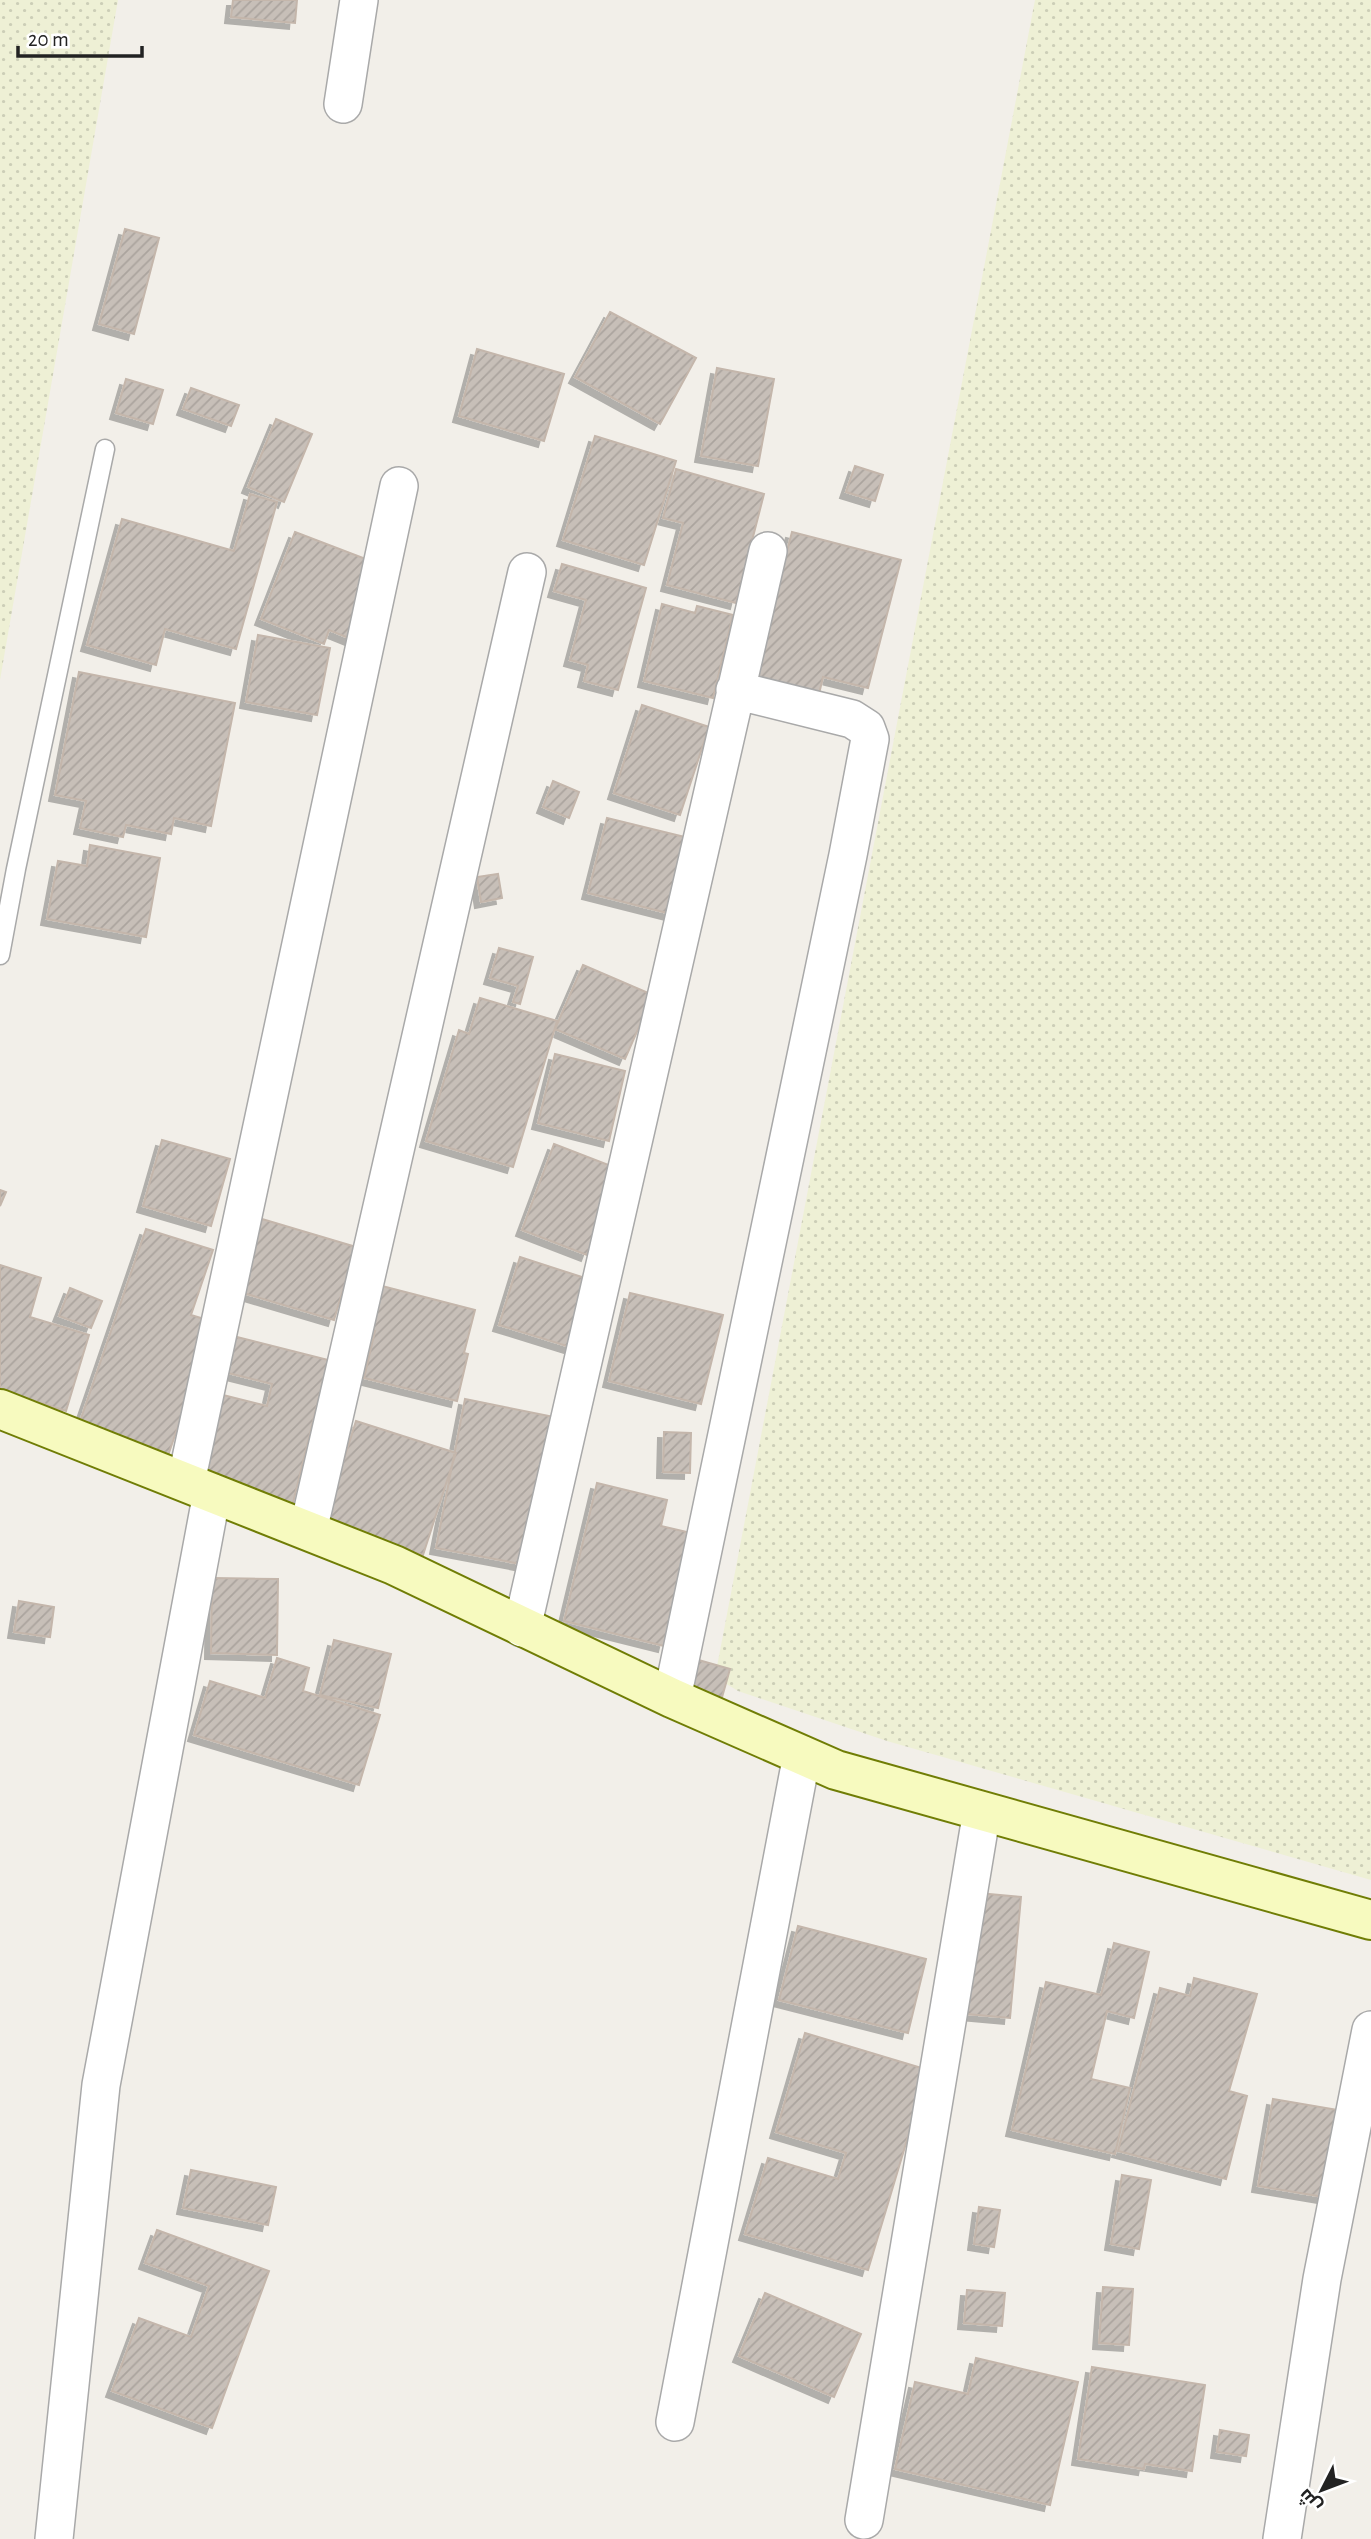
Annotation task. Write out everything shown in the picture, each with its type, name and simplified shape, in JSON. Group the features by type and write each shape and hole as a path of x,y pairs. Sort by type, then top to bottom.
{"street":[{"path":"342,104 359,0"},
{"path":"54,2539 101,2085 199,1488 399,486"},
{"path":"522,1628 768,551"},
{"path":"308,1531 527,572"},
{"path":"671,1698 846,869 870,739 866,728 852,719 735,691"},
{"path":"0,1409 394,1565 671,1698 836,1770 1371,1920"},
{"path":"675,2422 802,1755"},
{"path":"864,2520 982,1811"},
{"path":"1282,2539 1322,2279 1371,2029"}],"lane":[{"path":"0,955 105,449"}],"green space":[{"path":"0,0 118,0 0,680"},
{"path":"1035,0 1371,0 1371,1880 887,1741 738,1691 715,1677"}],"building":[{"path":"233,0 297,0 295,23 231,17"},
{"path":"125,229 159,238 134,334 99,324"},
{"path":"610,312 696,358 660,424 575,377"},
{"path":"477,349 564,374 544,441 459,416"},
{"path":"717,368 774,379 758,466 701,456"},
{"path":"126,379 163,390 153,424 116,413"},
{"path":"191,388 239,405 231,426 183,409"},
{"path":"276,419 312,434 284,502 248,487"},
{"path":"595,436 676,461 644,565 563,540"},
{"path":"855,466 883,475 875,501 846,492"},
{"path":"676,469 764,494 736,603 667,585 683,523 663,518"},
{"path":"250,494 277,502 236,649 165,629 156,665 87,645 122,519 234,551"},
{"path":"295,532 379,564 351,639 329,630 324,644 261,619"},
{"path":"792,532 901,560 868,688 823,677 819,694 754,677"},
{"path":"562,564 646,588 618,690 584,681 588,665 570,660 586,600 554,591"},
{"path":"662,604 695,613 697,606 733,615 713,698 644,681"},
{"path":"258,635 330,648 317,715 246,702"},
{"path":"79,672 235,703 211,826 174,818 171,834 126,825 123,837 80,828 86,801 55,795"},
{"path":"642,705 709,727 680,815 614,793"},
{"path":"553,781 579,792 569,818 543,807"},
{"path":"607,818 693,839 675,915 588,893"},
{"path":"90,845 160,858 146,937 47,919 58,861 87,866"},
{"path":"498,874 502,898 481,902 477,877"},
{"path":"499,948 533,957 520,1004 513,1002 518,986 490,978"},
{"path":"583,965 653,995 625,1059 555,1029"},
{"path":"480,998 557,1021 513,1167 426,1141 459,1030 469,1034"},
{"path":"555,1054 625,1071 609,1141 538,1123"},
{"path":"162,1140 230,1159 211,1226 143,1206"},
{"path":"554,1144 619,1169 587,1255 522,1230"},
{"path":"0,1190 6,1192 0,1206"},
{"path":"262,1219 356,1247 334,1320 240,1292"},
{"path":"146,1229 213,1250 191,1315 214,1322 162,1473 73,1442"},
{"path":"520,1257 591,1280 570,1347 499,1325"},
{"path":"0,1265 41,1278 30,1317 89,1335 66,1411 0,1390"},
{"path":"382,1286 475,1310 464,1353 468,1354 457,1401 364,1378 375,1331 371,1330"},
{"path":"70,1288 102,1301 91,1328 59,1316"},
{"path":"630,1293 723,1315 701,1404 609,1381"},
{"path":"233,1336 328,1360 292,1507 197,1483 219,1394 267,1406 272,1384 224,1372"},
{"path":"465,1399 559,1418 531,1566 436,1548"},
{"path":"356,1421 456,1453 423,1555 324,1523"},
{"path":"664,1432 691,1433 690,1473 663,1472"},
{"path":"597,1483 667,1500 661,1526 691,1533 664,1646 564,1621"},
{"path":"212,1578 278,1579 277,1655 211,1653"},
{"path":"19,1601 54,1607 50,1637 14,1632"},
{"path":"334,1640 391,1654 378,1708 320,1695"},
{"path":"277,1658 309,1668 303,1691 380,1715 359,1785 194,1735 210,1681 265,1698"},
{"path":"695,1659 730,1669 717,1715 681,1704"},
{"path":"978,1893 1021,1897 1010,2018 967,2014"},
{"path":"798,1926 926,1959 908,2033 779,2000"},
{"path":"1114,1943 1149,1952 1134,2018 1107,2011 1091,2079 1130,2088 1115,2154 1012,2130 1046,1982 1101,1995"},
{"path":"1194,1978 1257,1994 1229,2091 1247,2096 1226,2179 1118,2151 1160,1988 1190,1996"},
{"path":"805,2033 928,2070 868,2270 745,2234 768,2158 838,2179 846,2153 776,2132"},
{"path":"1273,2099 1338,2110 1324,2197 1258,2186"},
{"path":"191,2170 276,2187 268,2225 183,2208"},
{"path":"1122,2175 1151,2180 1139,2249 1111,2244"},
{"path":"979,2207 1000,2210 994,2247 974,2244"},
{"path":"157,2230 269,2271 212,2428 112,2391 139,2318 191,2337 209,2286 145,2263"},
{"path":"1103,2287 1133,2289 1129,2345 1099,2343"},
{"path":"967,2290 1005,2293 1002,2326 964,2323"},
{"path":"765,2293 861,2334 834,2397 739,2356"},
{"path":"976,2358 1078,2382 1050,2505 895,2469 915,2382 968,2394"},
{"path":"1092,2367 1205,2385 1192,2471 1145,2464 1144,2469 1078,2459"},
{"path":"1220,2430 1249,2435 1246,2456 1217,2452"}]}
